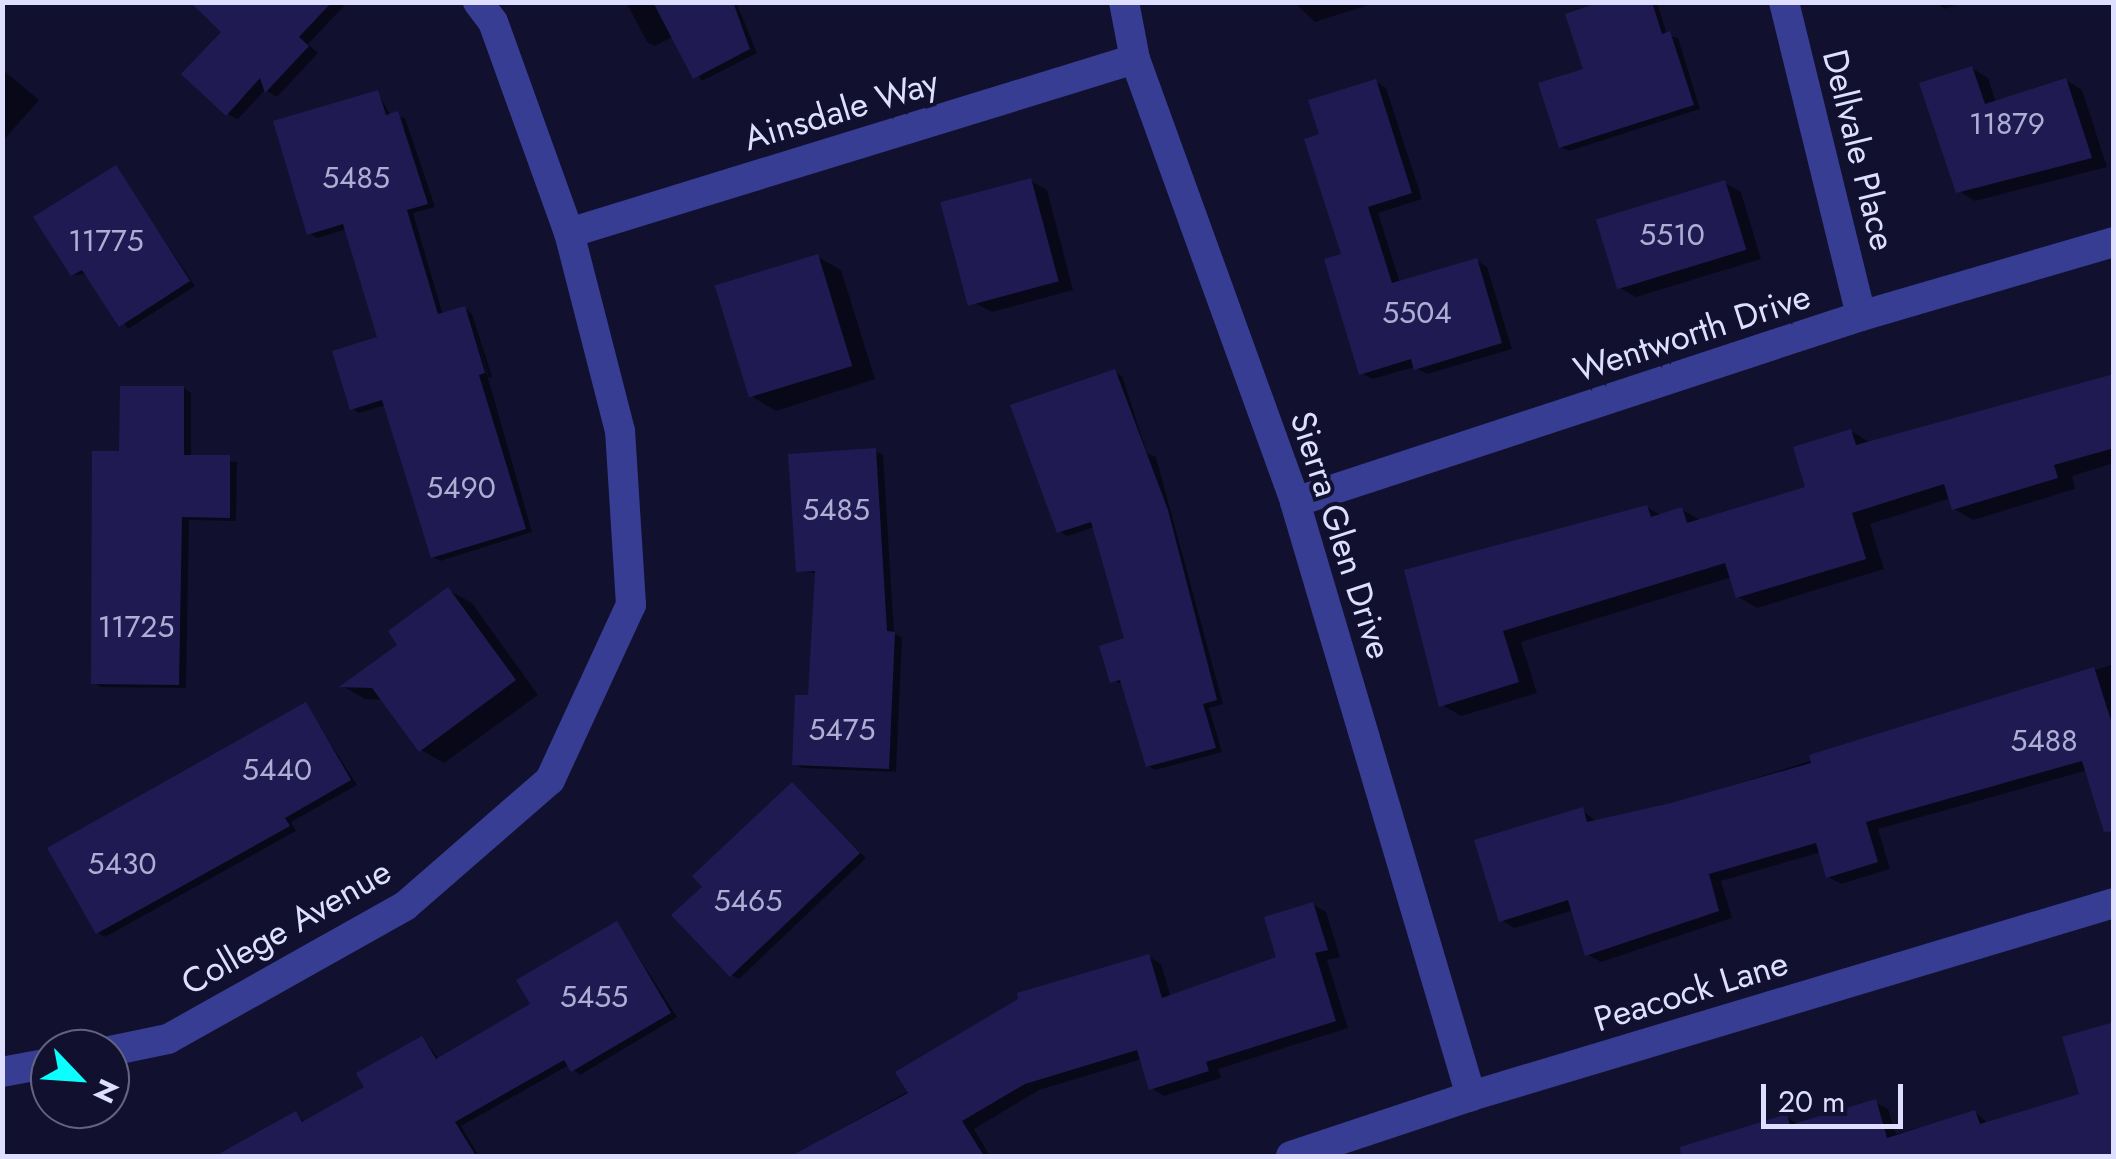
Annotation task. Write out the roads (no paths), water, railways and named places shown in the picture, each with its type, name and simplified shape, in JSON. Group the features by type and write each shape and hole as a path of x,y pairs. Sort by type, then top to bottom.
{"street":[{"name":"College Avenue","path":"130,1046 168,1039 405,906 550,780 632,606 620,431 570,233 493,22 478,2"},
{"name":"Sierra Glen Drive","path":"1124,2 1135,59 1295,502 1471,1096"},
{"name":"Dellvale Place","path":"1784,2 1862,316"},
{"name":"Ainsdale Way","path":"570,233 1135,59"},
{"name":"Wentworth Drive","path":"1295,502 1862,316 2114,242"},
{"name":"Peacock Lane","path":"1292,1156 1471,1096 2114,903"},
{"path":"2,1072 30,1067"}]}
